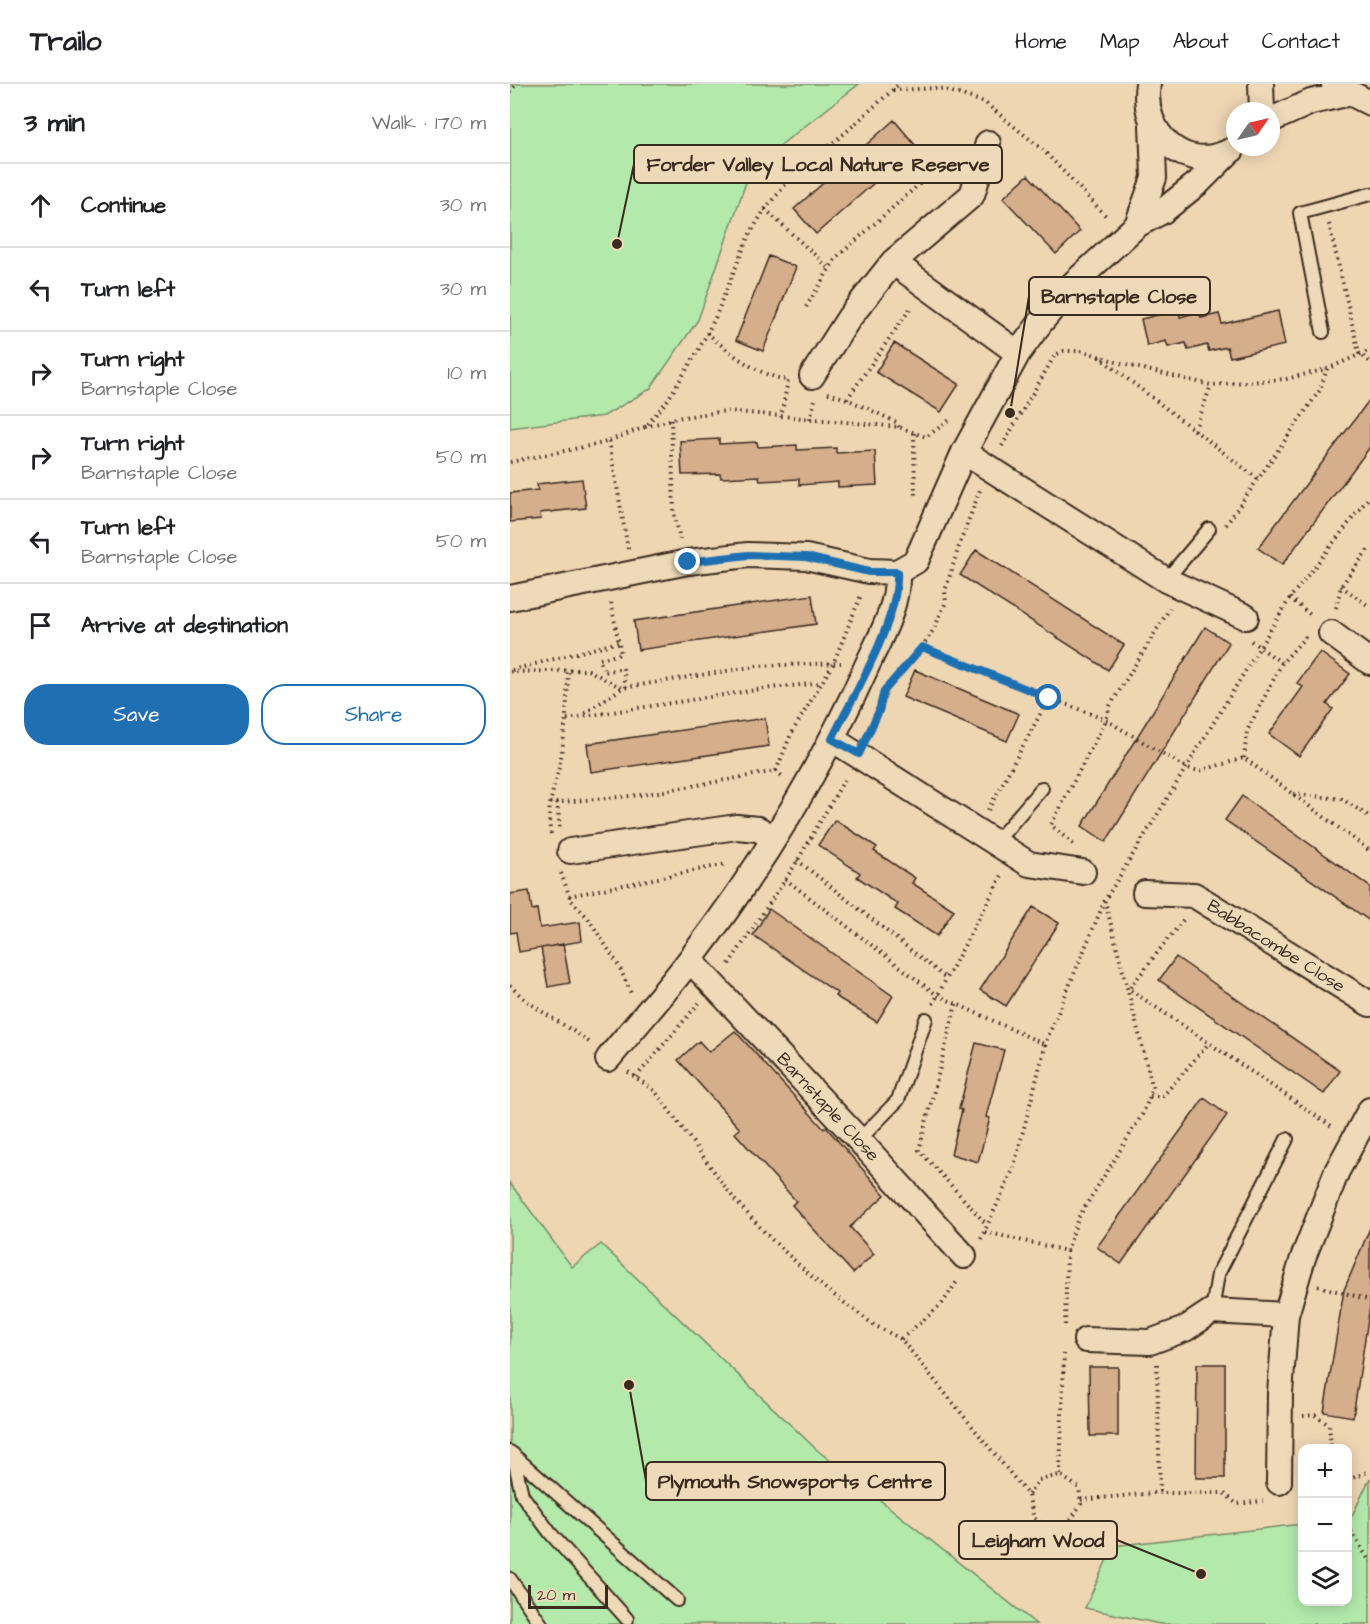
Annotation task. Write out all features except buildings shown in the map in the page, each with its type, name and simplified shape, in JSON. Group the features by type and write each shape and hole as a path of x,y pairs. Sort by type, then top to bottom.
{"street":[{"path":"1261,84 1262,102"},
{"path":"1131,230 1154,178 1152,125 1145,87"},
{"path":"1280,116 1339,89 1370,103"},
{"path":"1152,125 1169,145 1191,156 1217,156 1226,153"},
{"path":"812,376 849,318 893,262 972,195 982,136"},
{"path":"510,598 685,563 748,555 806,557 869,572 897,572 916,561 964,452 1018,352 1073,284 1131,230 1163,211 1199,183 1227,156"},
{"path":"893,262 1018,352"},
{"path":"964,452 1175,584 1246,617"},
{"path":"608,1059 690,960 768,848 832,739 869,662 890,616 898,585 897,572"},
{"path":"1331,633 1370,662"},
{"path":"832,739 859,754 1029,864 1083,872"},
{"path":"570,850 737,827 758,830 768,848"},
{"name":"Babbacombe Close","path":"1145,893 1194,895 1370,1004"},
{"name":"Barnstaple Close","path":"690,960 969,1256"},
{"path":"1274,1491 1286,1315 1296,1280 1337,1171 1370,1110"},
{"path":"1072,1338 1150,1342 1185,1329 1212,1311 1286,1315"}],"lane":[{"path":"1323,332 1300,213 1370,194"},
{"path":"1175,584 1215,531"},
{"path":"996,842 1042,789"},
{"path":"859,1140 898,1100 926,1019"},
{"path":"1212,1311 1218,1274 1287,1139"},
{"path":"511,1453 677,1600"},
{"path":"511,1453 522,1495 551,1534 627,1619"},
{"path":"510,1579 542,1624"}],"path":[{"path":"510,92 516,84"},
{"path":"645,427 667,401 707,333 748,237 765,209 799,169 899,84"},
{"path":"893,90 939,88 984,102 1042,150 1131,230"},
{"path":"806,307 836,258 982,136 1000,115"},
{"path":"1325,206 1359,353 1370,362"},
{"path":"765,209 830,269"},
{"path":"899,427 896,422 848,399 926,285"},
{"path":"707,333 725,349 772,378 788,380 781,417"},
{"path":"636,1077 714,986 797,860 859,754 879,711 884,691 922,647 946,602 945,591 960,543 989,467 1055,355 1064,351 1084,351 1211,385 1286,379 1327,369 1370,350"},
{"path":"1096,355 1258,478"},
{"path":"1215,531 1258,478 1320,390 1327,369"},
{"path":"1195,430 1211,385"},
{"path":"510,462 609,441 670,419 727,411 899,427 926,436 951,419 957,409"},
{"path":"670,419 674,513 685,563"},
{"path":"609,441 634,573"},
{"path":"901,1339 942,1304 984,1232 1013,1170 1046,1045 1104,900 1290,598 1370,496"},
{"path":"1331,633 1341,586 1370,547"},
{"path":"776,771 791,734 833,664 869,572"},
{"path":"606,579 621,654 599,659 604,672 623,668 624,687"},
{"path":"1075,847 1051,825 1106,720 1110,706 1175,584"},
{"path":"1341,586 1370,607"},
{"path":"1290,598 1331,633"},
{"path":"1246,617 1244,634 1260,649 1282,663"},
{"path":"1244,758 1247,731 1282,663 1305,635 1331,633"},
{"path":"510,671 619,642"},
{"path":"922,647 1106,720 1187,768 1199,771 1244,758"},
{"path":"583,715 624,687 758,666 869,662"},
{"path":"510,671 588,670 624,687"},
{"path":"567,719 820,683"},
{"path":"937,995 946,978 1049,698"},
{"path":"1244,758 1369,848"},
{"path":"776,771 801,792"},
{"path":"550,803 642,795 776,771"},
{"path":"1293,794 1342,799 1370,817"},
{"path":"569,896 768,848"},
{"path":"797,860 946,978"},
{"path":"1108,875 1116,882"},
{"path":"785,879 937,995 1046,1045"},
{"path":"1129,989 1200,899"},
{"path":"1060,1475 1072,1338 1067,1251 1078,1218 1142,1115 1153,1089 1129,989 1104,900"},
{"path":"510,985 523,1000 573,1029 608,1059 655,1091 735,1200 770,1238 822,1286 874,1324 901,1339 1028,1495 1034,1518 1050,1529 1069,1523 1081,1504 1079,1488 1060,1475 1039,1480 1028,1495"},
{"path":"1129,989 1354,1141"},
{"path":"956,1004 919,1150 987,1226"},
{"path":"1150,1095 1162,1096 1209,1043"},
{"path":"984,1232 1067,1251"},
{"path":"1296,1280 1370,1300"},
{"path":"1157,1340 1160,1493"},
{"path":"1280,1417 1315,1415 1329,1425 1331,1444"},
{"path":"1352,1478 1370,1471"},
{"path":"1081,1500 1160,1493 1224,1493 1237,1504 1274,1491"},
{"path":"1352,1534 1370,1562"}],"green space":[{"path":"510,84 859,84 751,168 698,320 650,389 604,416 510,428"},
{"path":"510,1183 572,1267 601,1244 817,1450 1036,1624 510,1624"},
{"path":"1370,1478 1370,1624 1160,1624 1085,1608 1113,1546 1298,1524 1298,1606 1352,1606 1352,1516"}],"place":[{"name":"Forder Valley Local Nature Reserve","path":"617,244"},
{"name":"Barnstaple Close","path":"1010,413"},
{"name":"Plymouth Snowsports Centre","path":"629,1385"},
{"name":"Leigham Wood","path":"1201,1574"}],"route":[{"path":"688,562 748,555 806,557 869,572 897,572 898,585 890,616 832,739 859,754 879,711 884,691 922,647 1049,698"}]}
